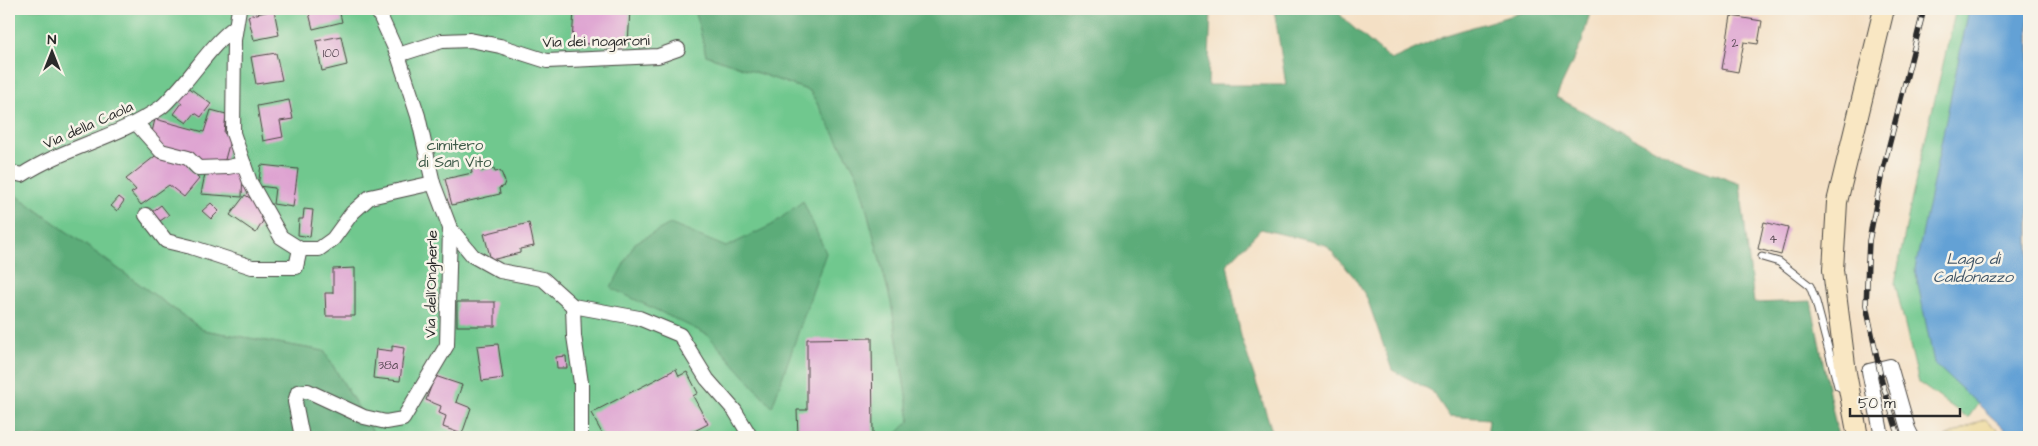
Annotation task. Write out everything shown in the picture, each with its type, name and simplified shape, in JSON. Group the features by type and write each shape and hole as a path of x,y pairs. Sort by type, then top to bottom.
{"main road":[{"path":"1858,437 1849,391 1833,270 1837,202 1884,9"}],"street":[{"path":"239,9 235,27 233,133 250,182 281,237 300,249 319,249 333,239 352,212 370,197 433,183"},
{"name":"Via dell'Ongherle","path":"302,437 295,402 298,392 308,391 364,417 386,422 403,419 447,345 450,228 433,183 418,116 398,55 377,9"},
{"name":"Via della Caola","path":"9,172 22,175 37,165 65,152 136,123 162,107 194,72 222,37 235,27"},
{"name":"Via dei nogaroni","path":"398,55 442,41 470,40 500,46 547,61 658,56 678,49"},
{"path":"136,123 161,151 188,158 198,168 228,167 244,164"},
{"path":"146,215 166,241 252,267 296,267 300,249"},
{"path":"450,228 473,256 500,272 543,279 573,306 639,318 680,335 707,379 736,411 750,436"},
{"path":"573,306 574,336 581,383 581,437"},
{"path":"1882,437 1868,371 1890,366 1912,437"}],"lane":[{"path":"1762,256 1779,262 1810,286 1838,386 1849,391"}],"green space":[{"name":"cimitero di San Vito","path":"9,9 695,9 706,55 810,91 858,176 891,302 910,420 893,437 376,437 324,351 203,330 9,190"},
{"path":"695,9 1211,9 1208,85 1286,85 1274,9 1335,9 1347,22 1391,60 1446,35 1533,9 1591,9 1582,42 1556,97 1675,160 1740,184 1754,303 1811,301 1838,437 1487,437 1489,419 1449,416 1432,391 1392,370 1367,298 1354,277 1326,245 1261,229 1227,264 1241,336 1274,437 893,437 910,420 891,302 858,176 810,91 706,55"},
{"name":"Lago di Caldonazzo","path":"1956,9 2029,9 2029,331 1968,418 1919,383 1895,283 1913,192"},
{"path":"9,190 203,330 324,351 376,437 9,437"},
{"path":"803,201 826,253 772,407 708,335 611,288 635,243 670,224 726,247 772,225"}],"sand":[{"path":"1985,419 2005,437 1945,437"}],"water":[{"name":"Lago di Caldonazzo","path":"1969,9 2029,9 2029,437 2013,437 1934,363 1915,269"}],"building":[{"path":"308,9 339,9 342,22 313,29"},
{"path":"574,9 630,9 628,46 572,43"},
{"path":"274,10 279,35 254,40 248,16"},
{"path":"1731,16 1762,21 1758,44 1744,42 1738,72 1722,69"},
{"path":"341,36 347,65 322,71 316,41"},
{"path":"276,53 282,80 256,84 251,57"},
{"path":"187,86 211,104 201,117 195,113 187,123 174,114 182,103 177,100"},
{"path":"289,100 293,119 280,121 283,137 263,141 257,106"},
{"path":"211,110 226,114 224,133 231,137 223,167 197,163 150,141 155,119 204,132"},
{"path":"159,153 188,160 189,168 199,179 184,197 169,185 141,205 131,193 136,190 126,179"},
{"path":"261,165 298,169 293,207 273,204 275,188 258,186"},
{"path":"480,166 481,171 494,168 495,172 500,171 505,182 503,187 499,188 500,194 452,205 445,179 472,173 471,168"},
{"path":"243,168 242,197 201,194 206,169"},
{"path":"245,195 255,201 263,221 256,233 230,215"},
{"path":"119,197 124,201 117,211 111,206"},
{"path":"211,203 219,211 211,219 202,211"},
{"path":"161,205 169,215 160,221 152,212"},
{"path":"304,209 313,210 310,237 298,235 299,219 303,219"},
{"path":"1764,222 1788,228 1781,255 1758,249"},
{"path":"529,223 534,246 520,249 520,253 491,260 484,234"},
{"path":"355,268 355,316 326,316 325,293 333,293 333,269"},
{"path":"457,302 495,302 495,326 457,326"},
{"path":"872,338 873,437 798,437 797,410 807,410 807,339"},
{"path":"498,344 503,378 482,381 477,346"},
{"path":"392,346 404,348 400,381 373,378 376,349 392,351"},
{"path":"566,356 567,368 557,368 556,357"},
{"path":"676,369 679,376 687,372 698,393 693,396 708,424 683,437 604,437 591,413"},
{"path":"435,376 462,385 456,402 471,408 462,434 443,427 446,416 439,413 441,406 426,400"}],"railway":[{"path":"1899,437 1882,382 1866,305 1869,241 1882,173 1924,9"}]}
